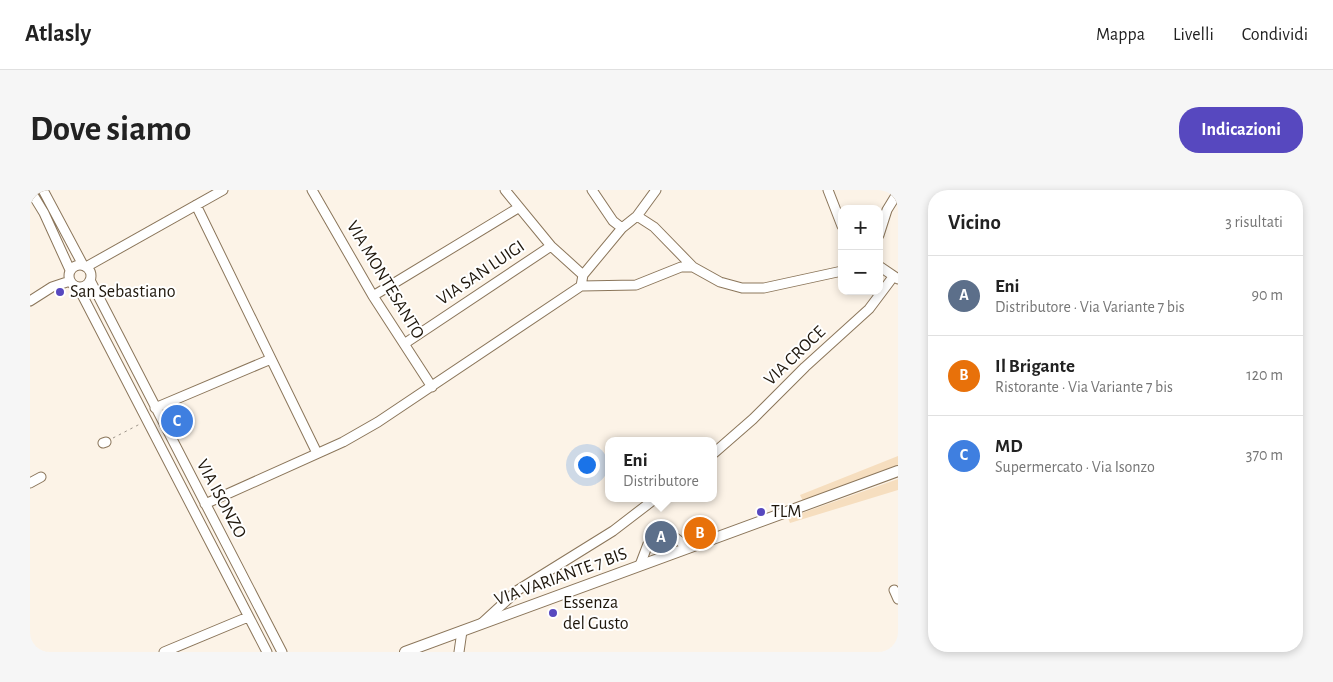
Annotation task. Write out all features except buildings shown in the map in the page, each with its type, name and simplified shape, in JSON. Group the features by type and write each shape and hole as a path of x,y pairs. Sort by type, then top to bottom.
{"main road":[{"name":"VIA VARIANTE 7 BIS","path":"405,652 898,471"}],"street":[{"path":"30,190 44,213 70,270 70,281"},
{"path":"43,190 84,266 90,271 90,280 85,286 78,287 70,281"},
{"path":"70,270 76,265 84,266 196,205 209,194 223,190"},
{"name":"VIA MONTESANTO","path":"312,190 373,296 432,387"},
{"path":"505,190 551,246 583,275"},
{"path":"592,190 613,221 622,228"},
{"path":"581,286 583,275 622,228 637,216 656,190"},
{"path":"828,190 838,216"},
{"path":"883,222 887,210 898,191"},
{"path":"196,205 317,453"},
{"path":"373,296 518,208"},
{"path":"637,216 654,227 693,267 720,282 742,288 764,288 838,272"},
{"name":"VIA SAN LUIGI","path":"404,344 551,246"},
{"path":"205,504 343,442 378,422 581,286 636,285 674,268 693,267"},
{"path":"883,269 895,278"},
{"name":"VIA CROCE","path":"717,450 870,309 895,278"},
{"name":"VIA ISONZO","path":"90,280 282,652"},
{"path":"30,301 52,287 70,281"},
{"name":"VIA ISONZO","path":"78,287 267,652"},
{"path":"155,408 271,359"},
{"path":"168,461 175,462 180,456"},
{"path":"173,473 178,466 186,467"},
{"path":"30,483 41,477"},
{"path":"480,624 518,590 614,531 651,502"},
{"path":"640,565 648,544 672,535 688,548"},
{"path":"894,590 898,599"},
{"path":"164,652 248,617"},
{"path":"459,652 462,632"}],"path":[{"path":"107,441 140,424 143,426"}],"shaded area":[{"path":"898,456 898,465 803,501 800,495"},
{"path":"898,479 898,490 790,523 788,518"}],"place":[{"name":"San Sebastiano","path":"60,292"},
{"name":"MD","path":"177,421"},
{"name":"TLM","path":"761,512"},
{"name":"Il Brigante","path":"700,533"},
{"name":"Eni","path":"661,537"},
{"name":"Essenza del Gusto","path":"553,613"}]}
